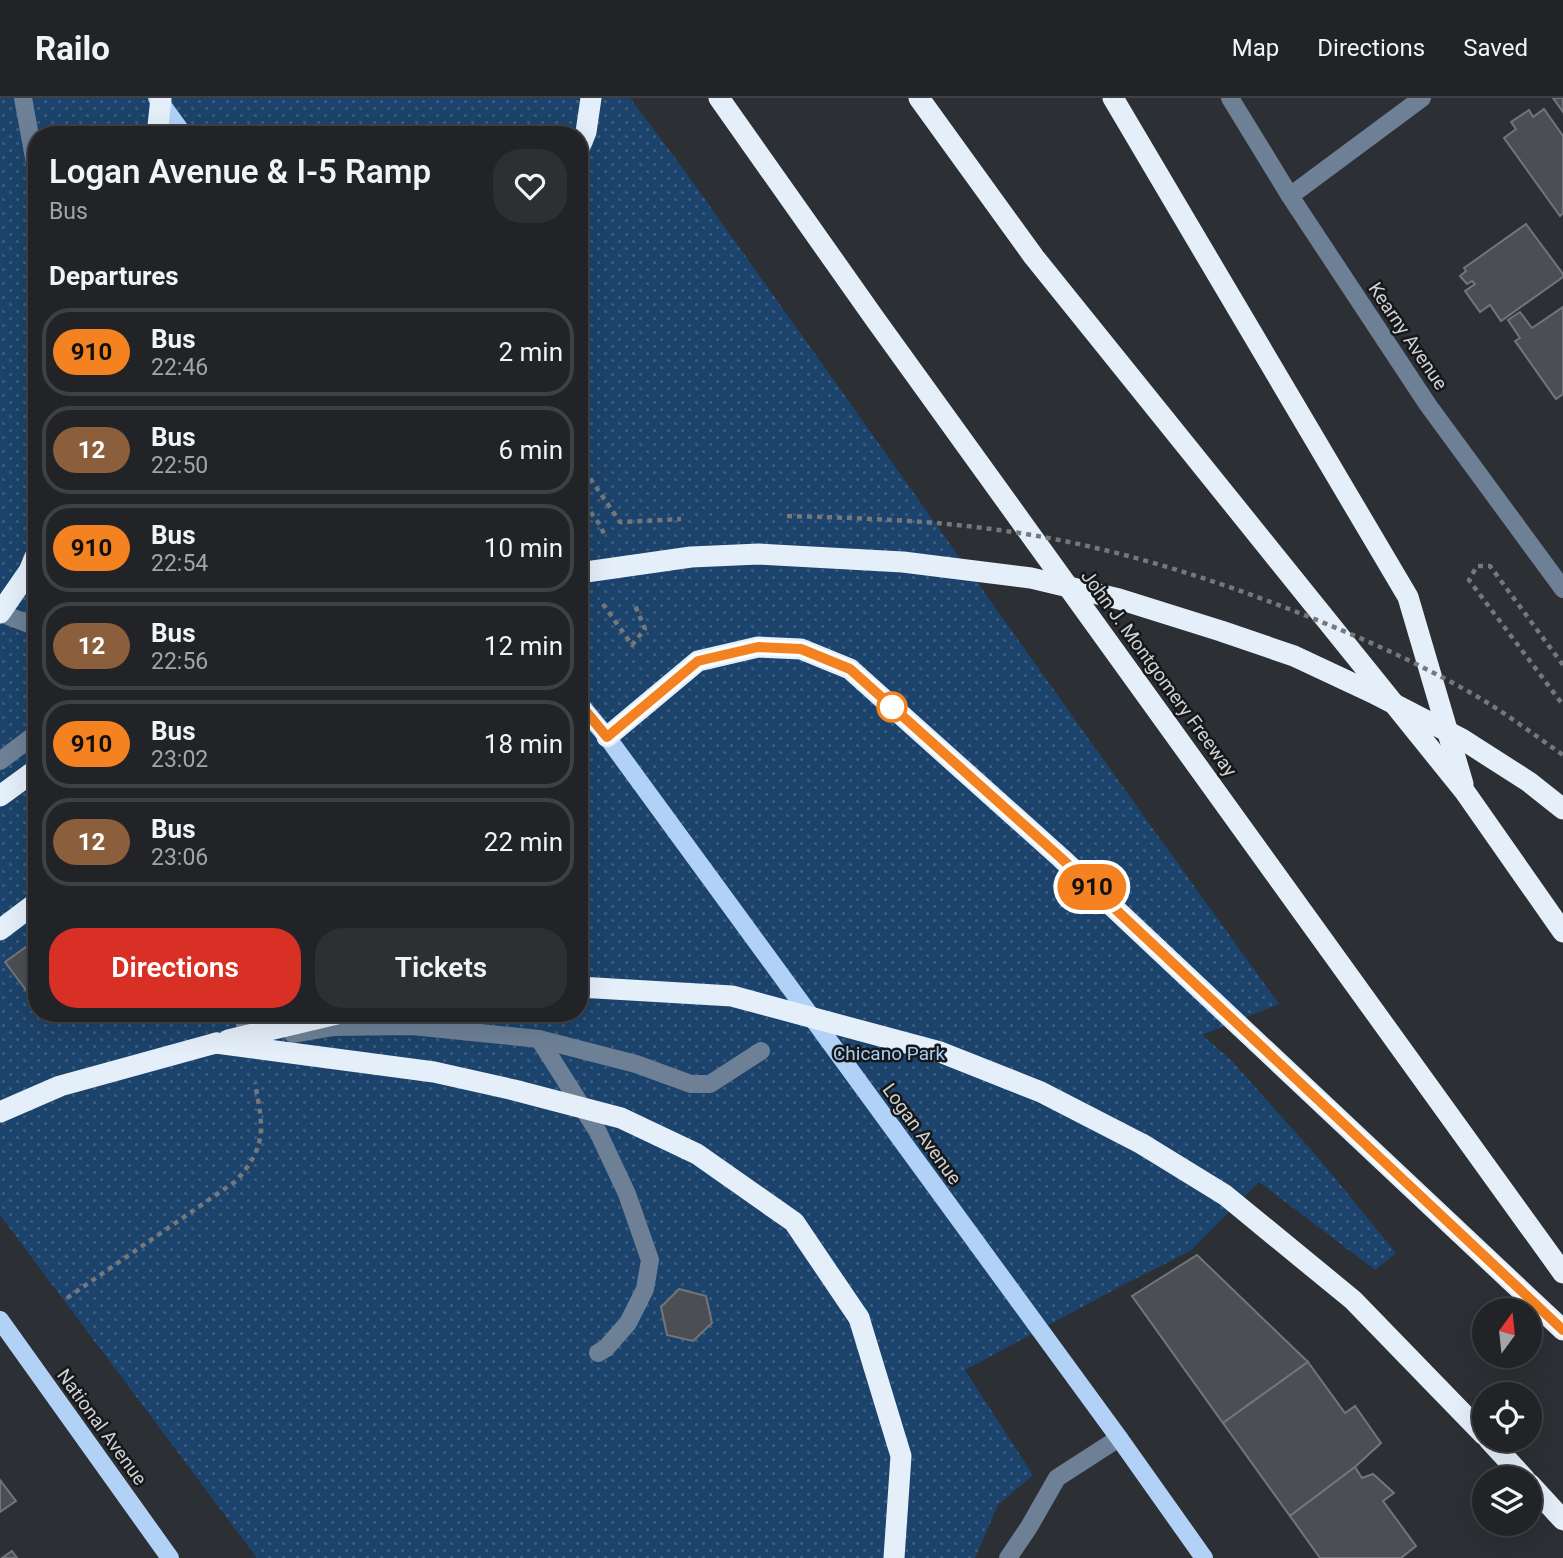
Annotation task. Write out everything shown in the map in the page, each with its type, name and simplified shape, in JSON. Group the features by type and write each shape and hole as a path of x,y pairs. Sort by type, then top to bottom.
{"highway":[{"path":"157,126 159,98"},
{"path":"587,126 591,98"},
{"name":"John J. Montgomery Freeway","path":"719,98 875,319 1563,1273"},
{"path":"919,98 1034,257 1465,792 1563,932"},
{"path":"1113,98 1408,597 1465,792"},
{"path":"588,572 691,558 772,555 903,562 1031,578 1119,598 1294,656 1373,693 1462,739 1529,782 1563,809"},
{"path":"0,613 28,572"},
{"path":"607,737 698,661 758,647 801,649 850,669 1061,858 1563,1330"},
{"path":"0,796 28,776"},
{"path":"0,930 28,909"},
{"path":"588,988 732,996 940,1052 1041,1092 1142,1144 1225,1195 1353,1300 1472,1423"},
{"path":"0,1112 60,1086 304,1022"},
{"path":"216,1043 434,1072 621,1118 697,1154 794,1222 859,1318 901,1456 894,1558"},
{"path":"1500,1452 1513,1466"},
{"path":"1542,1497 1563,1520"}],"main road":[{"path":"159,98 178,126"},
{"name":"Logan Avenue","path":"588,714 1204,1558"},
{"name":"National Avenue","path":"0,1320 170,1558"}],"street":[{"path":"23,98 28,126"},
{"name":"Kearny Avenue","path":"1230,98 1290,196 1428,405 1563,589"},
{"path":"1290,196 1422,98"},
{"path":"0,613 28,624"},
{"path":"0,761 28,740"},
{"path":"245,1022 248,1041 334,1027 412,1026 539,1039 636,1064 691,1084 710,1084 761,1051"},
{"path":"539,1039 598,1132 627,1194 650,1260 645,1289 628,1323 606,1348 598,1353"},
{"path":"1008,1558 1057,1478 1119,1438"}],"path":[{"path":"588,508 600,525"},
{"path":"1563,664 1490,566 1477,566 1469,580 1563,705"},
{"path":"67,1298 236,1181 246,1169 258,1151 262,1121 248,1041"}],"green space":[{"name":"Chicano Park","path":"0,98 630,98 1279,1004 1202,1035 1230,1059 1321,1161 1396,1253 1375,1270 1259,1182 1190,1251 965,1370 1033,1475 998,1505 975,1558 257,1558 0,1215"}],"building":[{"path":"1553,98 1563,98 1563,112"},
{"path":"1544,109 1563,136 1563,213 1560,216 1504,138 1516,129 1511,122 1529,110 1533,117"},
{"path":"1526,224 1563,277 1501,321 1490,305 1480,312 1465,291 1475,284 1472,281 1467,284 1460,276 1466,271 1464,268"},
{"path":"1563,307 1563,394 1556,399 1515,341 1520,338 1508,320 1520,312 1532,328"},
{"path":"28,945 28,993 5,962"},
{"path":"1197,1255 1308,1362 1223,1423 1132,1296"},
{"path":"679,1289 706,1296 712,1323 693,1341 667,1335 661,1307"},
{"path":"1308,1362 1345,1413 1355,1406 1381,1443 1355,1467 1290,1516 1223,1423"},
{"path":"1355,1467 1362,1478 1373,1474 1394,1493 1383,1501 1416,1546 1401,1558 1320,1558 1290,1516"},
{"path":"0,1480 16,1501 0,1512"},
{"path":"12,1551 17,1558 2,1558"}],"bus line":[{"name":"910","path":"588,715 607,737 698,661 758,647 801,649 850,669 1061,858 1563,1330"}]}
